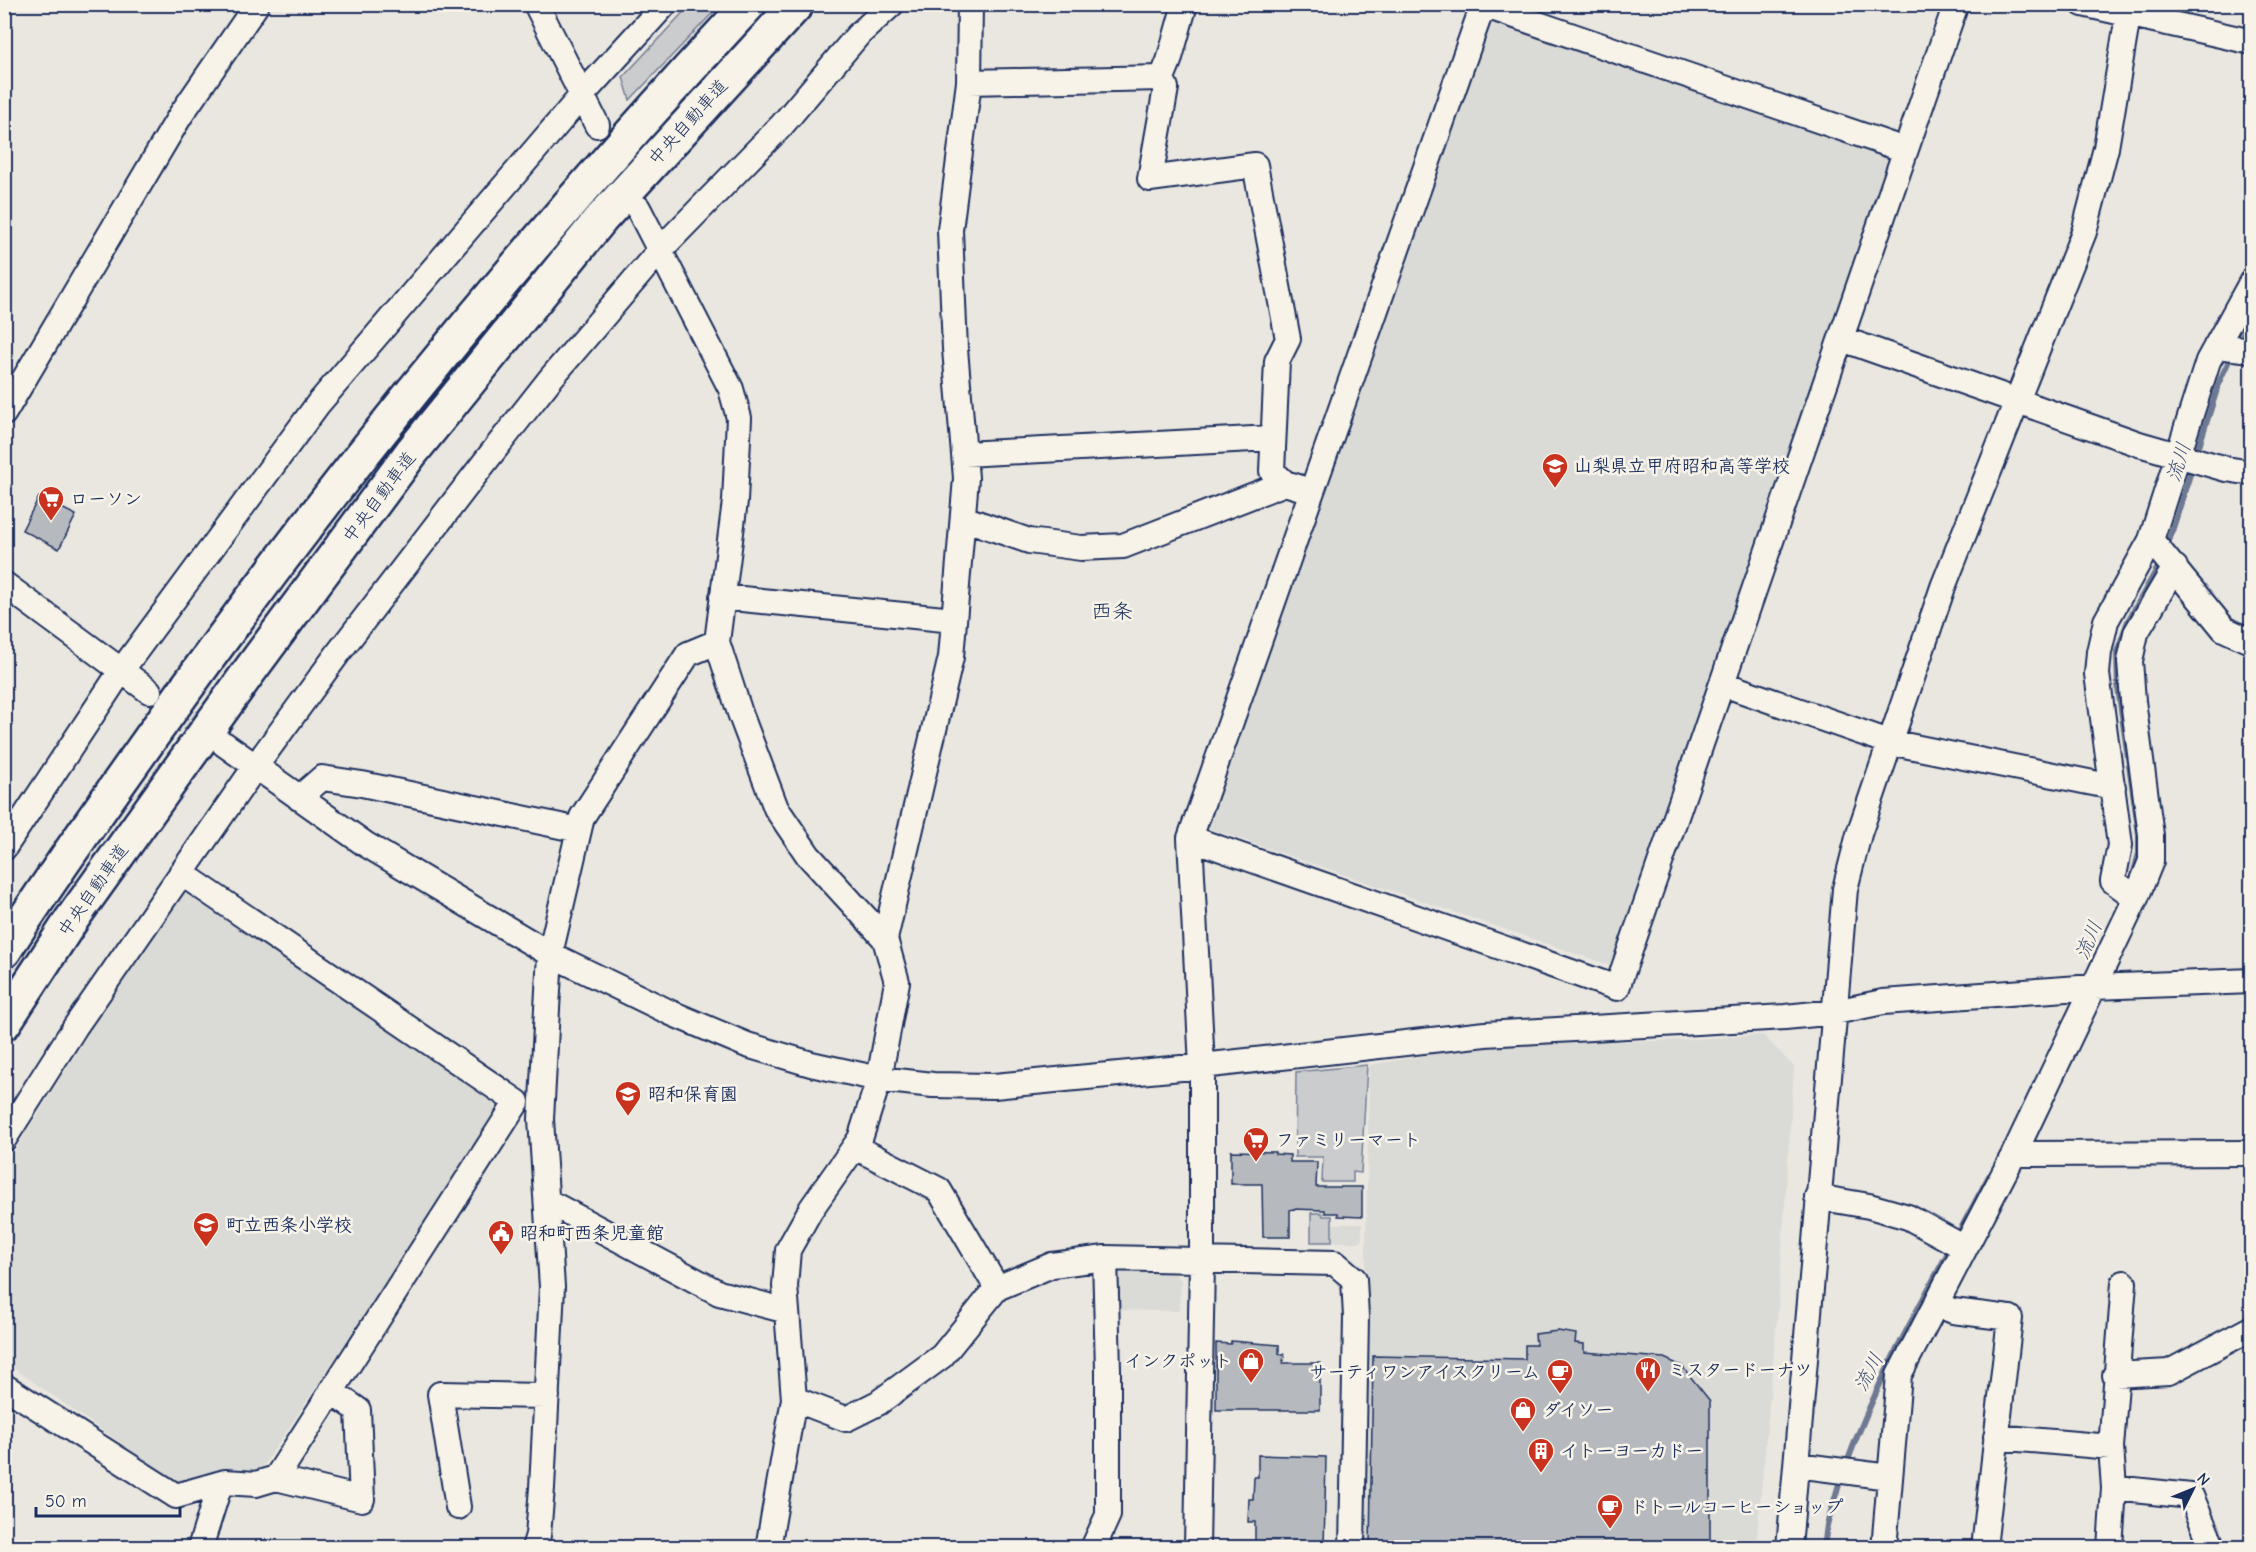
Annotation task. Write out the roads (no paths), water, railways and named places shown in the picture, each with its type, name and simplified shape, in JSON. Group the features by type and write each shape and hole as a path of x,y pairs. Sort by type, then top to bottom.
{"highway":[{"name":"中央自動車道","path":"4,951 40,894 213,649 381,429 578,194 749,4"},
{"name":"中央自動車道","path":"4,1023 72,919 248,674 411,453 601,219 797,4"},
{"path":"671,140 710,116 815,4"}],"street":[{"path":"4,413 180,116 257,4"},
{"path":"536,4 597,125"},
{"path":"4,848 121,671 318,404 583,94 665,4"},
{"path":"4,1139 75,1027 255,767 339,652 523,414 660,250 782,125 858,35 892,4"},
{"path":"885,939 951,657 966,478 955,349 950,230 969,82 970,4"},
{"path":"1185,4 1162,78 1166,88 1150,179 1255,165 1288,339 1277,361 1272,471 1285,483 1311,490"},
{"path":"1197,1548 1202,1261 1202,1066 1190,838 1483,4 1513,9 1905,150"},
{"path":"1190,838 1617,988 1956,4"},
{"path":"2083,4 2129,10 2252,42"},
{"path":"1789,1548 1817,1197 1845,889 1859,834 1943,587 2084,232 2106,148 2129,10"},
{"path":"969,82 1162,78"},
{"path":"638,208 730,389 739,418 735,501 717,642 740,713 776,808 808,855 885,939 897,982 879,1079 860,1139 811,1209 788,1250 785,1286 795,1399 768,1548"},
{"path":"2136,898 2113,880 2120,845 2097,674 2099,652 2106,621 2151,540 2208,361 2252,281"},
{"path":"1842,339 2178,456 2226,469 2252,473"},
{"path":"2216,345 2252,350"},
{"path":"964,454 1272,438"},
{"path":"963,518 1029,541 1081,548 1123,546 1285,483"},
{"path":"2151,540 2224,629 2252,642"},
{"path":"1884,1548 1899,1375 2014,1154 2136,898 2151,861 2151,835 2133,701 2130,661 2136,633 2175,567"},
{"path":"4,584 149,691"},
{"path":"722,597 954,620"},
{"path":"534,1548 538,1535 542,1488 552,1287 542,1119 550,954 582,818 688,654 717,642"},
{"path":"1723,684 1889,742 2113,787"},
{"path":"224,744 299,798 406,869 550,954 671,1013 747,1045 811,1064 879,1079 933,1085 994,1086 1202,1066 1485,1034 1785,1017 1835,1012 1883,1002 2094,987 2252,981"},
{"path":"299,798 322,778 362,784 579,830"},
{"path":"181,873 516,1102 276,1478"},
{"path":"855,1147 939,1190 997,1288"},
{"path":"2014,1154 2252,1153"},
{"path":"1817,1197 1869,1206 1908,1217 1965,1248"},
{"path":"547,1201 719,1293 787,1311"},
{"path":"1093,1548 1108,1515 1105,1258"},
{"path":"795,1399 846,1419 879,1403 942,1356 997,1288 1052,1265 1105,1258 1335,1263 1354,1279 1356,1317 1352,1548"},
{"path":"2110,1548 2114,1488 2111,1447 2124,1283"},
{"path":"1936,1304 1953,1311 2010,1318 1984,1548"},
{"path":"2115,1375 2169,1372 2252,1328"},
{"path":"4,1386 176,1496 225,1482 256,1484 276,1478 362,1499 358,1410 331,1391"},
{"path":"458,1506 440,1394 547,1396"},
{"path":"1996,1437 2111,1447"},
{"path":"1797,1465 1889,1477"},
{"path":"200,1548 220,1484"},
{"path":"2114,1488 2191,1496 2213,1548"}],"waterway":[{"name":"流川","path":"2238,343 2252,317"},
{"name":"流川","path":"2196,455 2220,380 2233,352"},
{"name":"流川","path":"2166,550 2193,465"},
{"name":"流川","path":"2134,872 2139,853 2139,834 2118,688 2117,652 2128,621 2161,562"},
{"name":"流川","path":"1956,1238 1989,1176"},
{"name":"流川","path":"1846,1465 1881,1382 1951,1247"},
{"name":"流川","path":"1824,1548 1827,1525 1841,1477"}],"tunnel":[{"path":"160,699 220,741"}],"place":[{"name":"山梨県立甲府昭和高等学校","path":"1555,489"},
{"name":"ローソン","path":"51,522"},
{"name":"昭和保育園","path":"628,1117"},
{"name":"ファミリーマート","path":"1256,1163"},
{"name":"町立西条小学校","path":"206,1248"},
{"name":"昭和町西条児童館","path":"501,1256"},
{"name":"インクポット","path":"1251,1384"},
{"name":"ミスタードーナツ","path":"1648,1393"},
{"name":"サーティワンアイスクリーム","path":"1560,1395"},
{"name":"ダイソー","path":"1523,1433"},
{"name":"イトーヨーカドー","path":"1541,1474"},
{"name":"ドトールコーヒーショップ","path":"1610,1530"}],"district":[{"name":"西条","path":"1112,611"}]}
